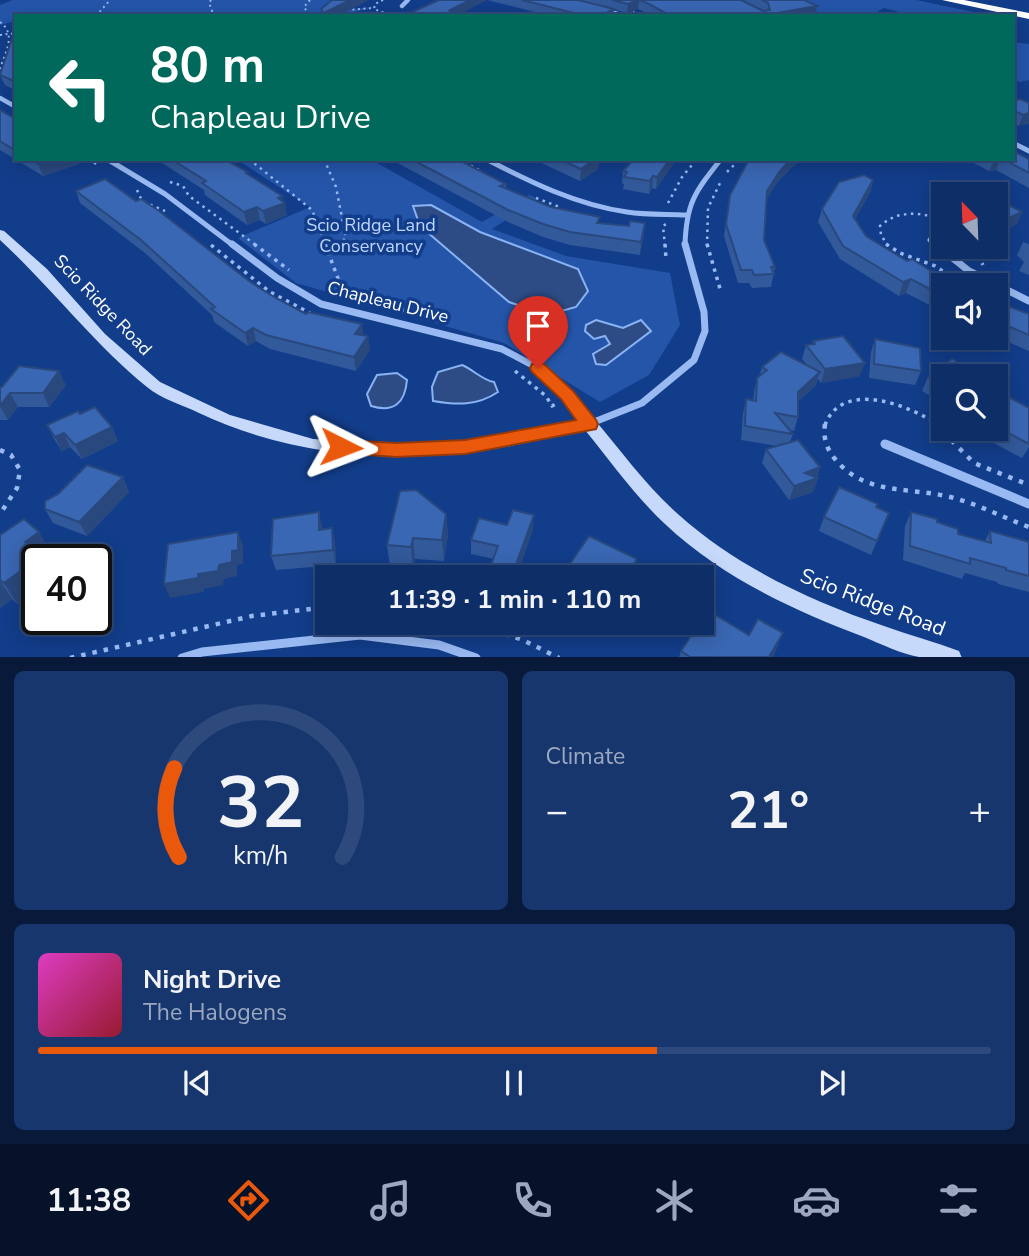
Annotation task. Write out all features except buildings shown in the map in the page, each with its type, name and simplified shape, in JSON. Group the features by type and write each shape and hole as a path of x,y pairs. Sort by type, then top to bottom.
{"highway":[{"path":"947,0 1029,16"},
{"path":"980,0 1029,9"}],"street":[{"path":"402,6 408,0"},
{"path":"603,10 617,14"},
{"name":"Chapleau Drive","path":"110,161 196,216 277,278 321,304 502,349 538,368 567,395 589,424"},
{"path":"490,161 543,189 583,203 624,212 686,215"},
{"name":"Scio Ridge Road","path":"0,234 42,272 100,337 155,386 225,419 313,445 396,450 465,447 589,424 642,403 694,360 705,331 704,312 685,247 686,215 701,184 719,161"},
{"path":"930,240 969,271 1029,301"},
{"name":"Scio Ridge Road","path":"589,424 684,531 744,573 831,616 953,657"},
{"path":"886,444 1029,503"},
{"path":"182,657 202,652 360,635 439,645 476,657"}],"path":[{"path":"98,14 110,0"},
{"path":"310,0 304,6 310,14"},
{"path":"339,10 373,8 383,0"},
{"path":"373,8 384,14"},
{"path":"317,14 330,10"},
{"path":"0,22 7,27 9,34 0,69"},
{"path":"0,35 14,33"},
{"path":"251,161 312,210 339,281 337,307"},
{"path":"325,161 338,192 338,211 346,238 329,252"},
{"path":"721,292 709,259 706,217 716,186 738,161"},
{"path":"162,178 183,186 189,196 296,275"},
{"path":"931,216 919,214 892,216 880,226 879,232 882,239 897,252 935,266 946,273"},
{"path":"331,293 346,298"},
{"path":"1008,307 1018,311"},
{"path":"393,308 416,313 408,324"},
{"path":"0,450 17,460 21,470 17,493 0,514"},
{"path":"70,657 251,616 315,608"},
{"path":"508,635 559,657"}],"green space":[{"path":"13,0 339,0 331,10 378,7 344,14 14,14 14,22 0,25 0,5"},
{"path":"792,0 916,0 983,14 907,14 884,8 878,11 878,14 822,14"},
{"path":"1015,42 1029,44 1029,80 1015,80"},
{"name":"Scio Ridge Land Conservancy","path":"239,161 374,161 482,222 529,195 538,199 492,229 566,256 670,273 680,325 649,375 600,402 504,343 296,283 238,238 310,207"}],"shaded area":[{"path":"431,205 480,232 578,269 588,291 576,307 547,315 509,302 420,226 413,206"},
{"path":"596,320 623,328 641,320 651,331 606,365 596,364 593,354 610,344 605,336 594,339 585,331 586,325"},
{"path":"462,365 494,382 498,392 482,400 467,403 433,401 432,387 438,372"},
{"path":"397,373 407,380 401,400 392,407 371,406 367,394 377,375"}],"route":[{"path":"341,447 396,450 465,447 589,424 567,395 538,368"}]}
